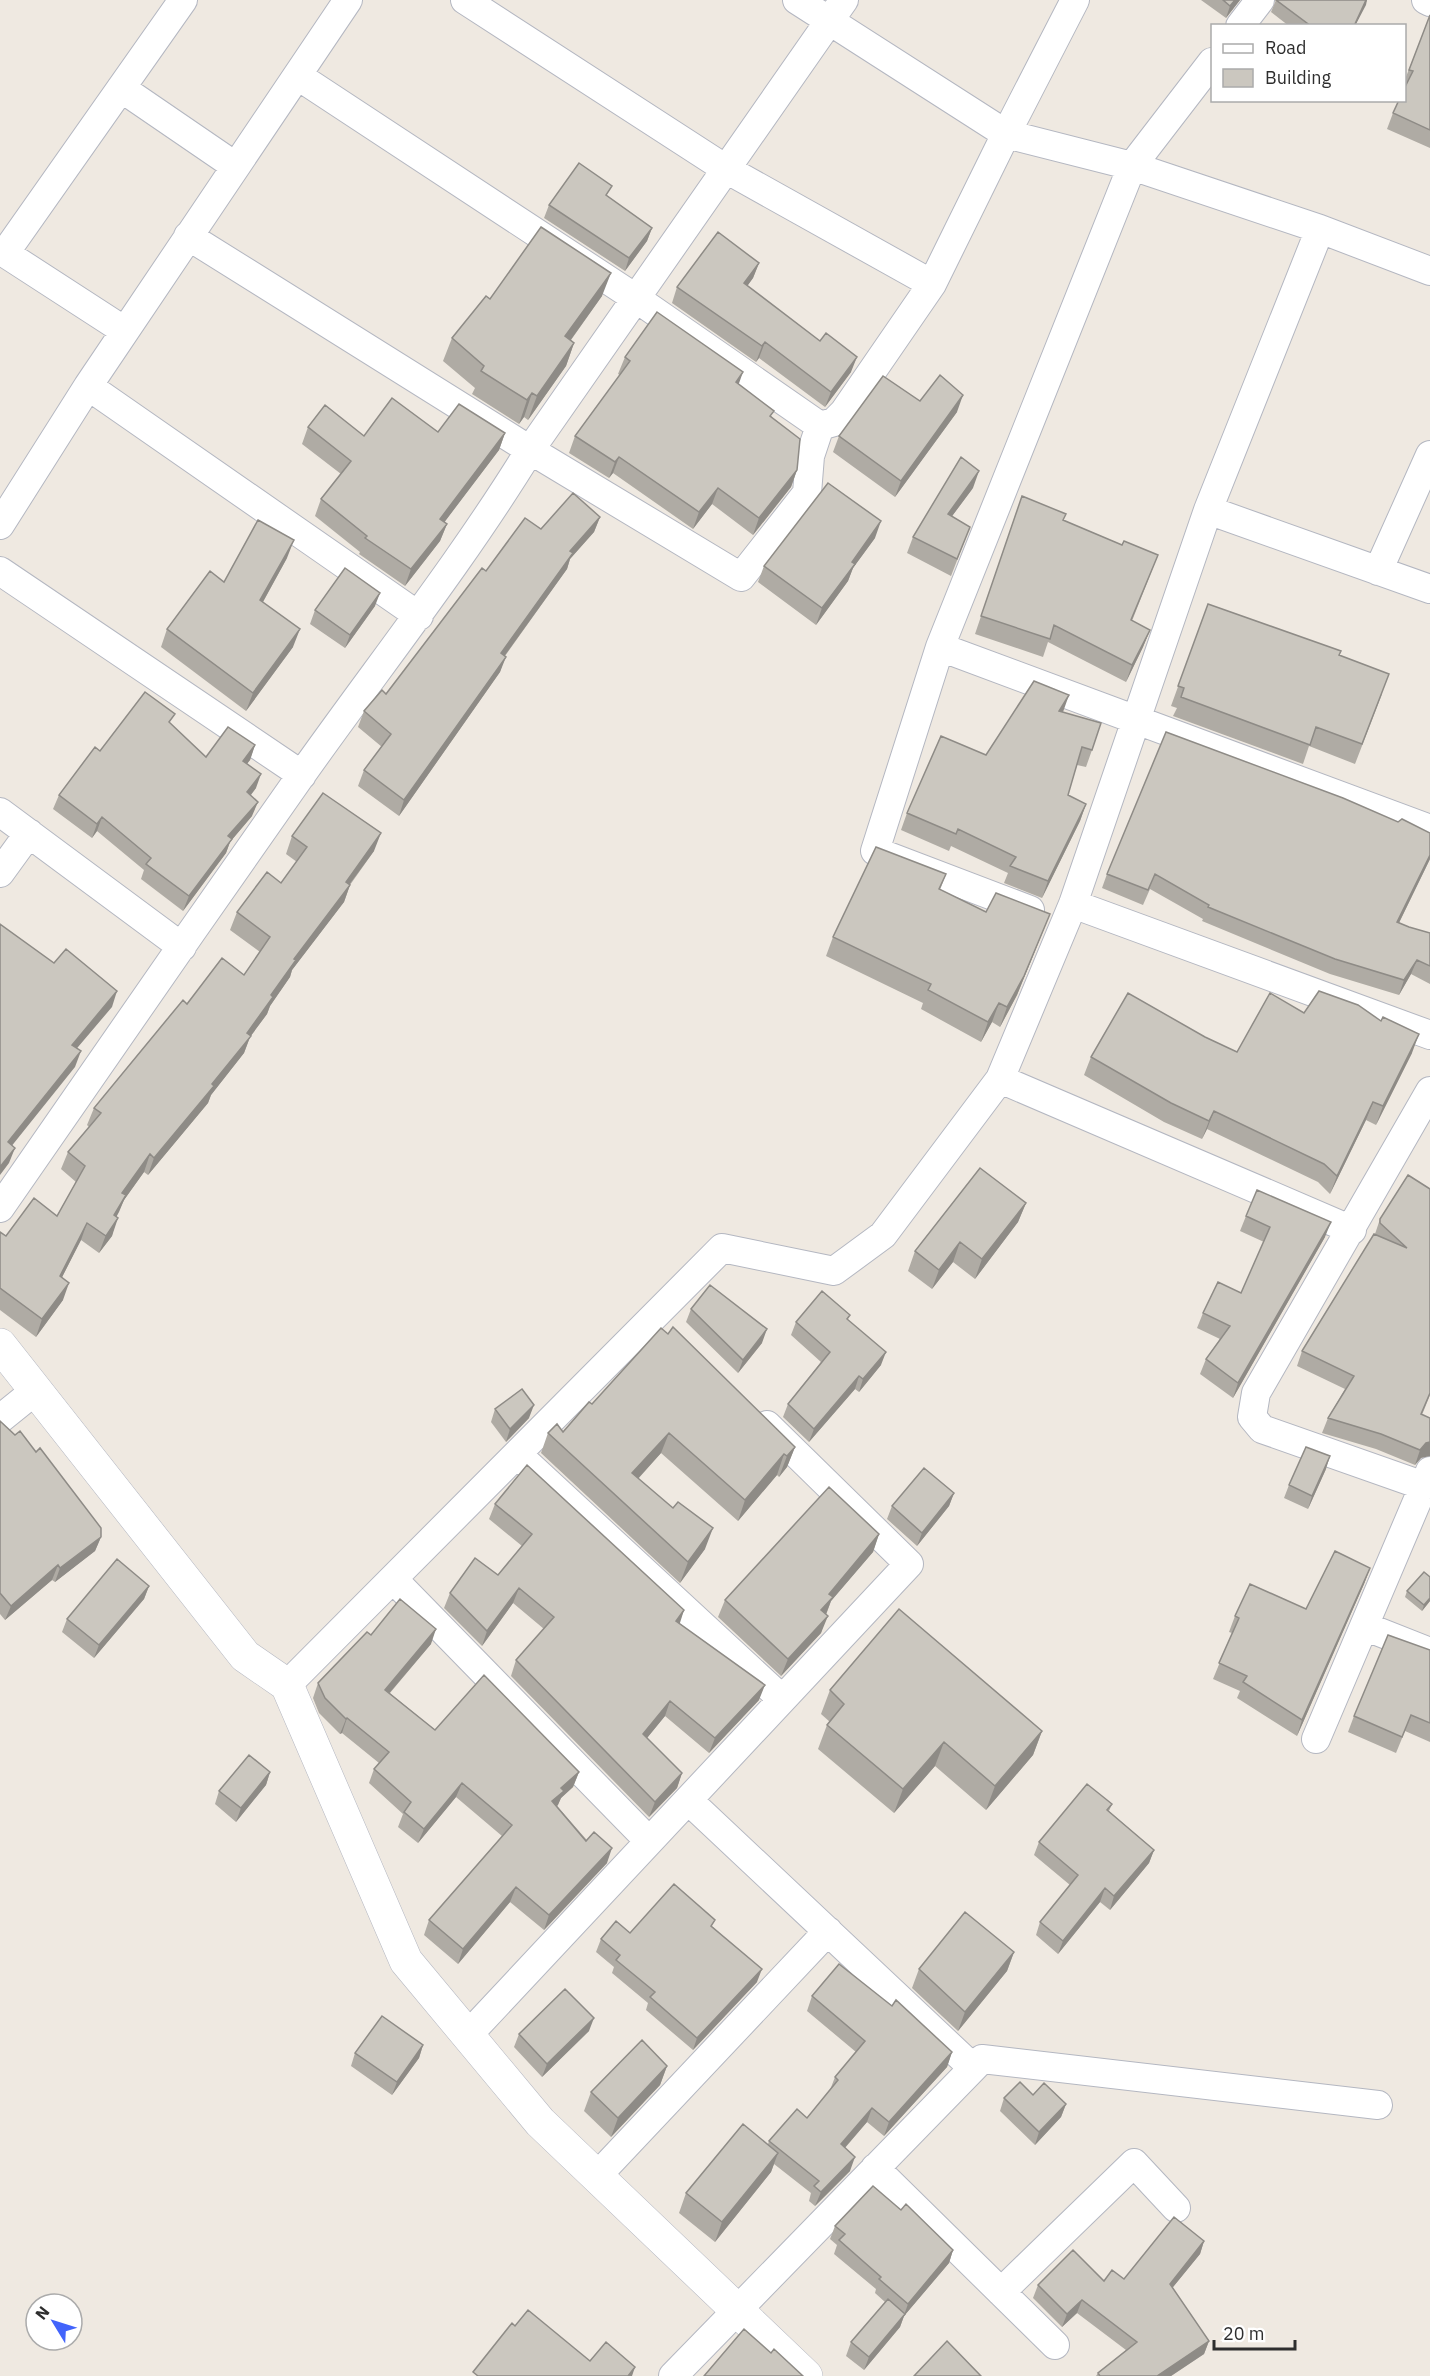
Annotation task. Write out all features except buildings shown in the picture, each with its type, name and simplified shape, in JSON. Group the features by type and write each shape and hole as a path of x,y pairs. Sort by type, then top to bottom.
{"street":[{"path":"125,331 2,252 183,0"},
{"path":"0,525 88,386 348,0"},
{"path":"465,0 726,169 932,284"},
{"path":"798,0 837,11 1006,134 1132,166 1320,229 1430,271"},
{"path":"820,426 834,422 844,412 932,284 1075,0"},
{"path":"1242,24 1260,0"},
{"path":"0,1208 302,775 419,616 530,450 837,11"},
{"path":"1211,63 1132,166 940,647 875,851 1430,1035"},
{"path":"298,76 637,299 820,426"},
{"path":"121,88 235,166"},
{"path":"287,1685 517,1454 664,1323 722,1248 834,1271 884,1235 1000,1079 1068,914 1208,510 1320,229"},
{"path":"188,236 530,450 741,578 807,493 810,456 820,426"},
{"path":"88,386 419,616"},
{"path":"1378,571 1430,455"},
{"path":"1208,510 1430,589"},
{"path":"0,570 302,775"},
{"path":"940,647 1430,829"},
{"path":"0,812 182,946"},
{"path":"0,873 29,833"},
{"path":"1000,1079 1352,1230"},
{"path":"1316,1739 1427,1478 1262,1429 1252,1417 1256,1393 1352,1230 1430,1091"},
{"path":"0,1345 245,1656 287,1685 406,1961 540,2122 806,2376"},
{"path":"0,1419 36,1390"},
{"path":"468,2035 909,1564 748,1406"},
{"path":"517,1454 782,1699"},
{"path":"393,1579 649,1841"},
{"path":"1364,1626 1430,1652"},
{"path":"688,1800 973,2068"},
{"path":"597,2176 828,1931"},
{"path":"673,2376 982,2059 1378,2105"},
{"path":"1001,2292 1134,2163 1176,2208"},
{"path":"875,2168 1055,2345"}]}
